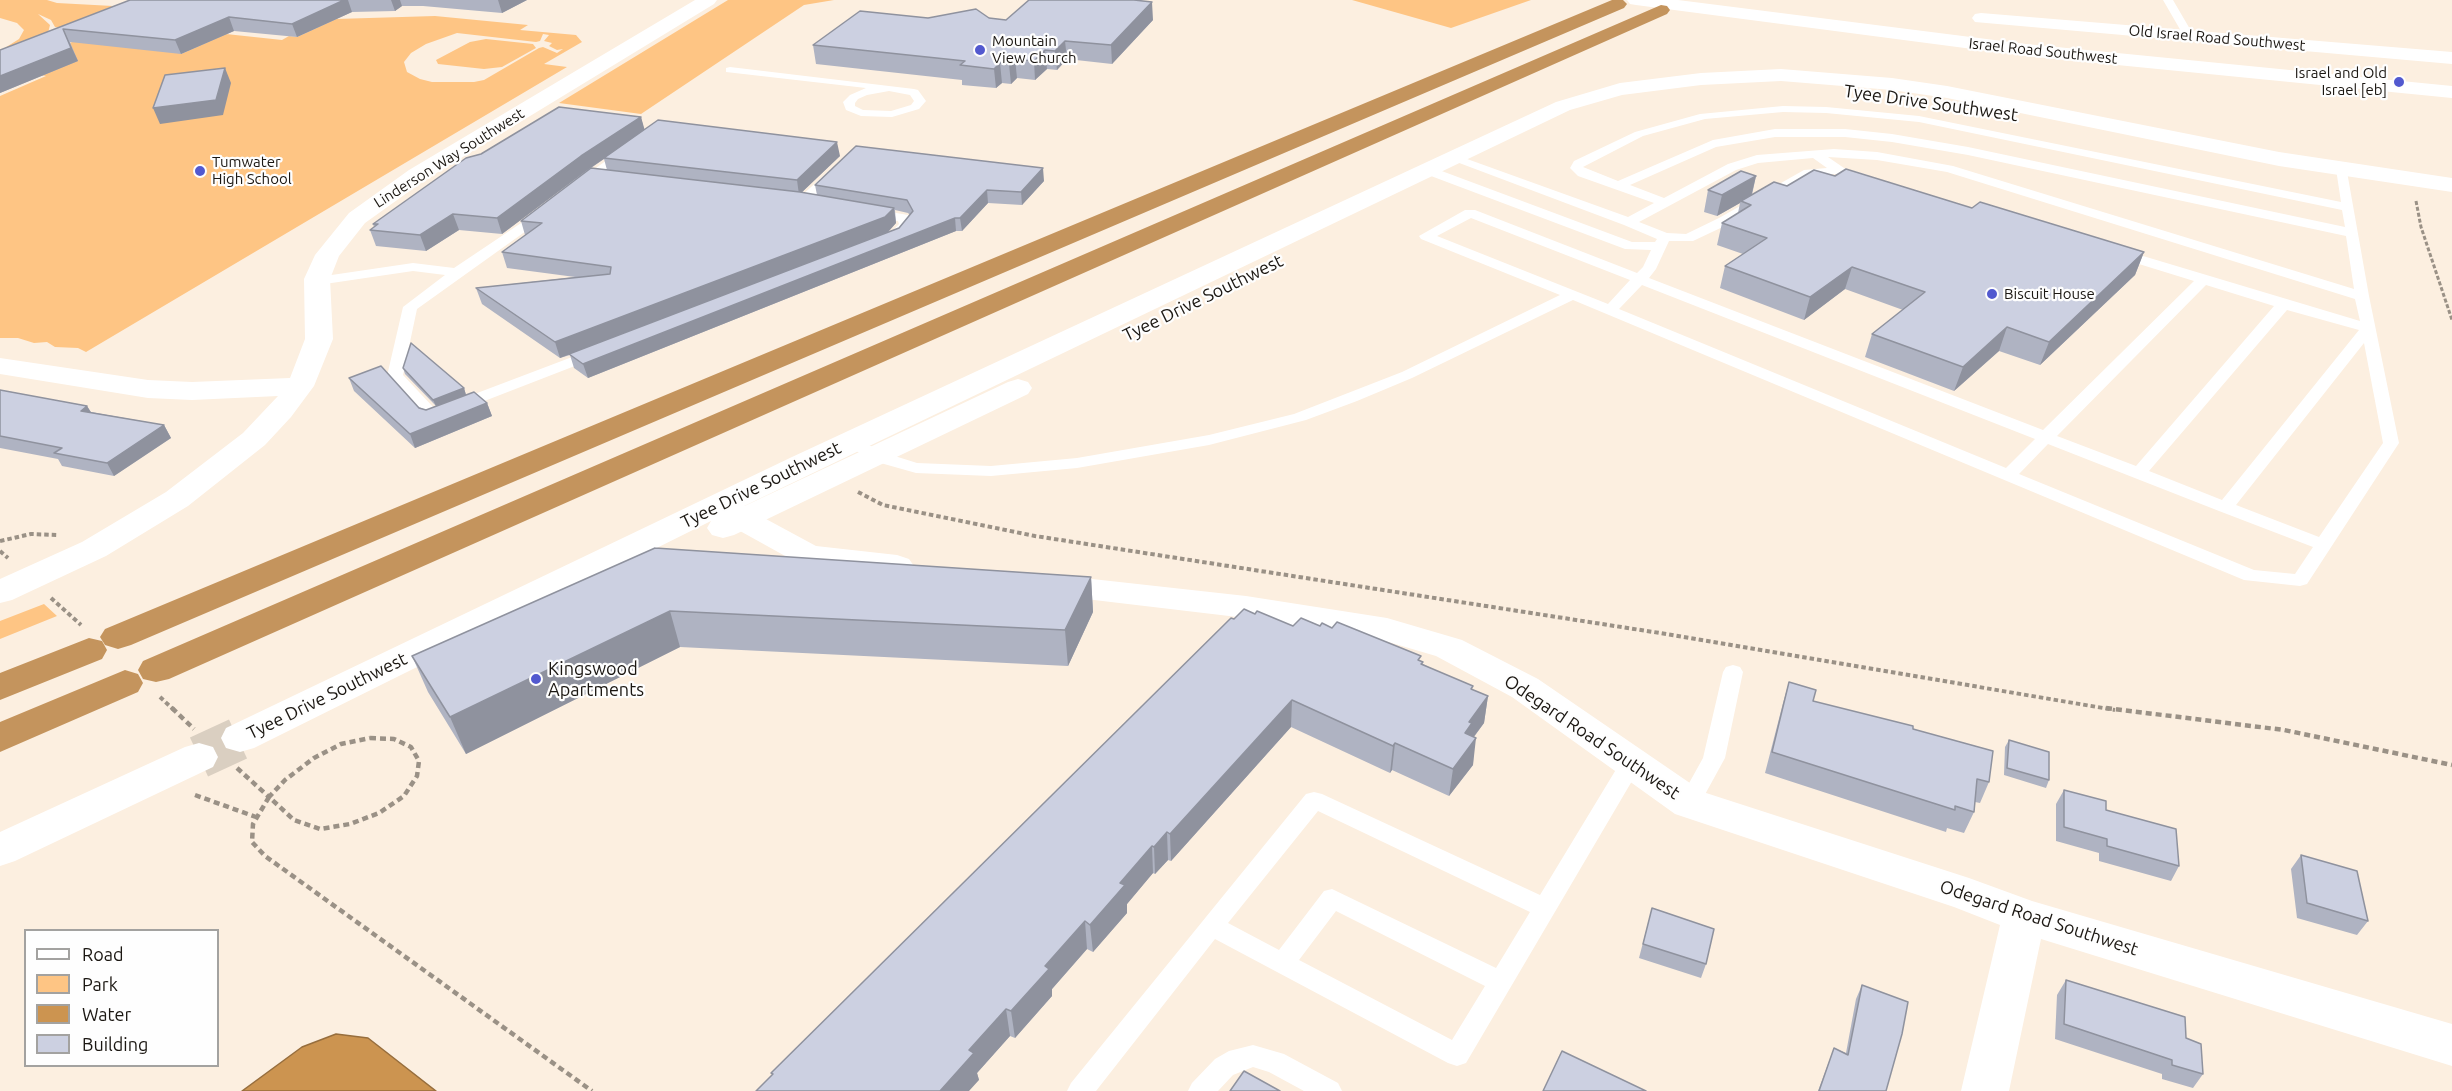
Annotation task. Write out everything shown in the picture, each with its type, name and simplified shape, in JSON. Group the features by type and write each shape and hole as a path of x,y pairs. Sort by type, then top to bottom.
{"highway":[{"path":"1202,179 1325,117 1590,1"},
{"path":"0,687 1627,2"},
{"path":"0,738 1661,10"}],"street":[{"name":"Linderson Way Southwest","path":"0,592 94,549 177,499 254,439 281,411 300,386 319,339 317,279 327,255 340,236 357,218 384,196 708,0"},
{"name":"Israel Road Southwest","path":"1627,2 1730,12 2026,50 2452,92"},
{"name":"Old Israel Road Southwest","path":"1981,18 2452,58"},
{"name":"Tyee Drive Southwest","path":"1451,168 831,478 731,512 240,738 559,603 731,512 850,442 1451,168 1609,106 1644,97 1681,92 1763,87 1861,91 1930,99 2342,173 2413,188 2452,193"},
{"name":"Tyee Drive Southwest","path":"2342,173 2452,185"},
{"path":"0,366 148,389 192,391 300,386"},
{"path":"731,512 808,555 924,570"},
{"name":"Odegard Road Southwest","path":"1017,581 1257,609 1387,630 1449,648 1525,688 1689,803 1970,895 2024,916 2452,1045"},
{"path":"0,850 196,776"},
{"path":"1985,1091 2024,916"}],"lane":[{"path":"2168,0 2189,36"},
{"path":"730,70 889,88 914,92 920,100 915,106 892,114 861,113 850,108 849,102 854,97 864,92 889,88"},
{"path":"1790,109 1820,154 1840,171"},
{"path":"1665,203 1582,173 1576,168 1578,164 1639,134 1714,114 1790,109 1878,113 1919,119 2348,207"},
{"path":"1624,187 1623,182 1713,144 1775,133 1807,132 1892,138 1968,151 2352,233"},
{"path":"573,190 637,144"},
{"path":"1629,222 1732,167 1756,159 1820,154 1877,156 1948,169 2362,296"},
{"path":"803,201 847,160"},
{"path":"1451,168 1506,200 1630,246 1688,238 1724,222 1808,172 1840,171 1876,181"},
{"path":"1451,168 1532,187 1575,202 1629,222 1662,242"},
{"path":"2323,545 1470,213 1426,236 2251,576 2300,580 2391,442 2367,328 2342,173"},
{"path":"591,176 614,179"},
{"path":"1506,200 1532,187"},
{"path":"780,199 825,205"},
{"path":"1550,216 1575,202"},
{"path":"555,204 519,232 410,306 394,376 432,416 608,348"},
{"path":"859,211 903,218 906,225 894,237 883,242"},
{"path":"1610,310 1649,269 1662,242"},
{"path":"2102,248 2367,328"},
{"path":"318,281 413,267 457,273"},
{"path":"2008,475 2204,279"},
{"path":"850,442 876,456 916,468 991,471 1086,462 1220,437 1300,417 1389,382 1573,295"},
{"path":"2139,473 2284,304"},
{"path":"2225,507 2367,328"},
{"path":"1689,803 1714,759 1733,672"},
{"path":"1212,926 1457,1054 1631,764"},
{"path":"1080,1091 1314,800 1545,908"},
{"path":"1283,963 1332,898 1501,982"},
{"path":"1201,1091 1224,1067 1238,1059 1253,1056 1275,1062 1329,1091"}],"path":[{"path":"2413,188 2421,227 2452,321"},
{"path":"831,478 883,506 1035,536 1660,633 2139,714 2284,730 2452,765"},
{"path":"0,541 31,534 51,533 63,536"},
{"path":"196,776 256,818"},
{"path":"285,780 264,802 253,824 252,842 265,856 592,1091"}],"green space":[{"path":"0,0 47,0 57,3 113,6 62,28 55,27 51,20 38,14 50,25 48,33 0,51 19,39 24,30 17,23 0,18"},
{"path":"728,0 834,0 804,5 641,114 559,103"},
{"path":"1352,0 1531,0 1451,28"},
{"name":"Tumwater High School","path":"435,16 528,25 520,30 576,35 582,42 544,64 567,67 86,352 78,348 55,347 47,342 34,343 18,338 0,338 0,96 46,76 40,75 51,63 75,53 62,51 62,46 130,19 181,54 226,34 282,40 289,36 297,37 336,19","holes":["457,33 540,41 543,34 549,35 544,41 552,43 549,46 557,50 563,49 557,53 543,47 539,48 484,80 474,82 432,82 420,79 407,72 404,62 411,53 426,44"]},
{"path":"486,39 533,44 536,48 502,67 484,69 438,64 436,60 470,42"},
{"path":"44,604 57,616 0,639 0,621"}],"water":[{"path":"336,1034 368,1038 436,1091 242,1091 302,1047"}],"building":[{"path":"130,0 344,0 292,24 229,17 175,40 63,29 71,48 0,76 0,50"},
{"path":"1029,0 1152,2 1111,45 1065,41 1055,51 1045,50 1034,61 1015,59 1009,64 1000,63 994,69 960,65 965,61 813,45 860,11 928,18 976,9 989,18 1006,20"},
{"path":"225,68 216,100 153,108 165,75"},
{"path":"559,107 641,117 581,156 497,218 453,214 420,235 370,230 378,224 373,224 466,158 481,154"},
{"path":"658,120 837,142 797,180 604,158"},
{"path":"856,146 1043,168 1021,192 987,190 960,218 955,218 583,364 569,354 899,228 913,211 907,200 815,185"},
{"path":"591,168 800,192 894,208 885,217 555,342 476,288 610,274 611,267 502,252 542,223 521,221"},
{"path":"1846,169 1972,208 1980,202 2144,252 2049,342 2007,327 1963,367 1872,334 1925,292 1852,267 1810,297 1725,266 1767,238 1722,223 1751,205 1741,201 1774,182 1787,186 1814,170 1835,176"},
{"path":"1741,171 1756,176 1722,195 1708,190"},
{"path":"411,343 464,388 433,400 403,368"},
{"path":"381,366 419,408 426,410 474,392 487,403 410,434 349,378"},
{"path":"0,390 87,406 81,411 164,425 107,463 54,453 62,448 0,436"},
{"path":"655,548 1091,577 1065,630 670,611 450,717 412,656"},
{"path":"1244,609 1255,614 1257,611 1293,626 1301,618 1332,628 1337,622 1421,656 1418,660 1423,662 1421,664 1473,686 1471,689 1488,696 1469,722 1472,723 1465,733 1476,738 1453,769 1395,743 1393,746 1292,700 1170,834 1167,832 1154,847 1152,846 1120,883 1125,885 1090,925 1085,921 1045,966 1049,969 1011,1011 1006,1009 969,1050 974,1053 940,1091 756,1091 773,1074 771,1073 1231,618 1234,619"},
{"path":"1789,682 1816,690 1813,701 1913,726 1913,729 1993,751 1989,782 1977,779 1974,812 1955,806 1955,810 1772,752"},
{"path":"2009,740 2049,752 2049,780 2007,768"},
{"path":"2064,790 2106,801 2106,810 2176,829 2179,866 2107,846 2107,839 2064,827"},
{"path":"2301,855 2357,871 2368,921 2307,903"},
{"path":"1652,908 1714,929 1706,964 1643,944"},
{"path":"2066,980 2185,1017 2186,1038 2201,1044 2203,1074 2172,1065 2172,1060 2064,1024"},
{"path":"1862,985 1908,1002 1902,1034 1886,1091 1819,1091 1834,1048 1848,1055"},
{"path":"1562,1051 1646,1091 1543,1091"},
{"path":"1244,1071 1280,1091 1230,1091"}],"tunnel":[{"path":"199,757 240,738"}],"place":[{"name":"Mountain View Church","path":"980,50"},
{"name":"Israel and Old Israel [eb]","path":"2399,82"},
{"name":"Tumwater High School","path":"200,171"},
{"name":"Biscuit House","path":"1992,294"},
{"name":"Kingswood Apartments","path":"536,679"}]}
